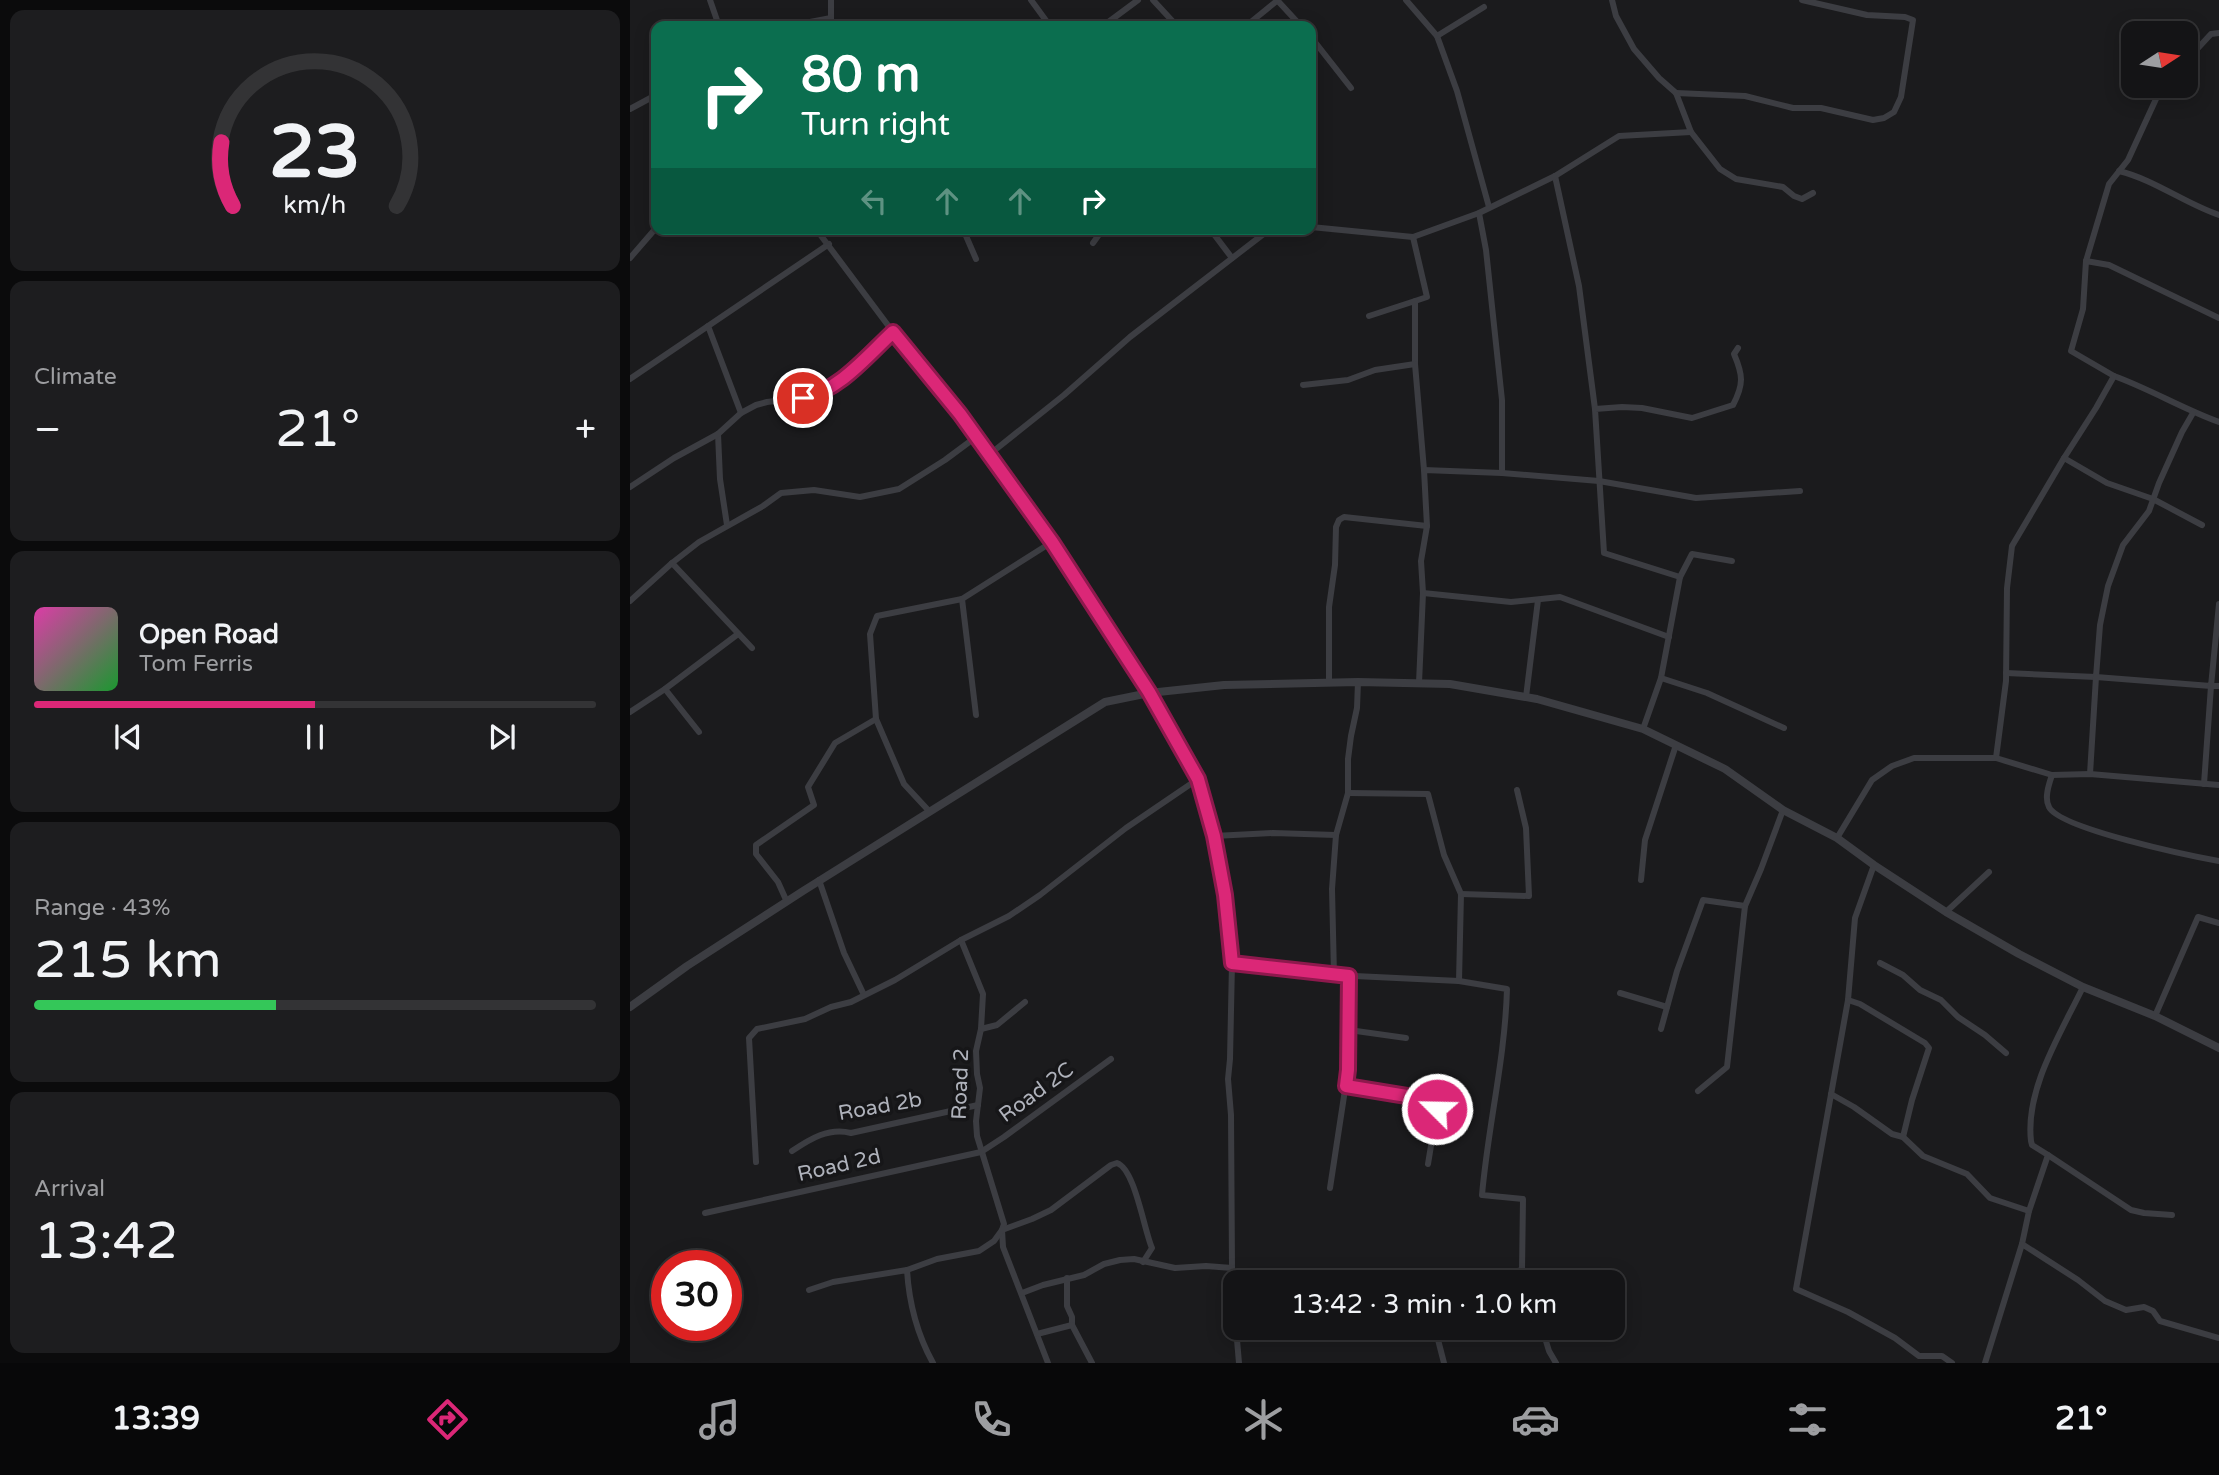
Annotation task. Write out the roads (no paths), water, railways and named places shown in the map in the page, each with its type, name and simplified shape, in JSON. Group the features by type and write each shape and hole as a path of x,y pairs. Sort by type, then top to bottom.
{"street":[{"path":"710,0 717,21"},
{"path":"815,21 831,18 831,0"},
{"path":"1031,0 1046,21"},
{"path":"1110,21 1138,0"},
{"path":"1153,0 1172,21"},
{"path":"1252,21 1278,0 1297,21"},
{"path":"1406,0 1437,36 1457,91 1489,207"},
{"path":"1612,0 1616,16 1634,49 1676,93 1691,132 1720,169 1736,179 1783,187 1802,199 1812,193"},
{"path":"1676,93 1745,96 1793,108 1821,108 1873,120 1885,118 1894,112 1901,97 1913,20 1905,17 1867,15 1802,0"},
{"path":"1437,36 1484,7"},
{"path":"2198,48 2211,34 2219,33"},
{"path":"1316,43 1351,88"},
{"path":"630,109 651,98"},
{"path":"2157,98 2128,160 2109,184 2086,261 2083,309 2071,351 2113,376 2219,422"},
{"path":"1316,227 1413,237 1479,213 1555,176 1619,136 1691,132"},
{"path":"2119,171 2165,188 2198,208 2219,215"},
{"path":"1555,176 1579,286 1595,408 1604,553 1680,577"},
{"path":"1479,213 1486,250 1502,400 1502,473"},
{"path":"630,258 651,234"},
{"path":"821,235 989,454 1052,542 1149,692 1198,779 1214,836 1225,895 1232,963 1228,1079 1231,1115 1232,1268 1206,1266 1175,1269 1134,1259 1110,1261 1090,1273 1022,1293"},
{"path":"966,235 976,259"},
{"path":"1093,243 1099,235"},
{"path":"1215,235 1232,258"},
{"path":"989,454 1064,396 1130,337 1262,235"},
{"path":"1369,316 1427,297 1413,237"},
{"path":"630,379 829,244"},
{"path":"2086,261 2109,265 2219,318"},
{"path":"1415,301 1415,364 1427,526 1421,561 1423,593 1419,682"},
{"path":"708,326 741,413"},
{"path":"630,487 674,458 718,434 741,413 767,402 816,396 843,378 893,332"},
{"path":"1595,408 1642,408 1692,418 1733,405 1740,391 1741,381 1741,371 1734,354 1738,348"},
{"path":"1303,385 1348,380 1375,370 1415,364"},
{"path":"1996,758 2006,673 2007,588 2012,546 2113,376"},
{"path":"2090,774 2100,625 2108,586 2123,545 2149,511 2182,432 2193,413"},
{"path":"718,434 720,480 727,525"},
{"path":"630,601 672,563 727,525 781,493 814,489 860,497 899,489 976,437"},
{"path":"2064,458 2107,483 2153,499 2202,525"},
{"path":"1424,470 1599,481 1696,498 1800,491"},
{"path":"1329,682 1329,607 1335,565 1336,527 1339,520 1344,517 1427,526"},
{"path":"929,811 904,784 876,719 870,634 877,616 962,599 1052,542"},
{"path":"1643,729 1661,678 1680,577 1692,554 1732,561"},
{"path":"672,563 752,648"},
{"path":"1423,593 1511,602 1560,597 1669,637"},
{"path":"962,599 976,715"},
{"path":"1526,697 1538,600"},
{"path":"2204,783 2215,686 2219,604"},
{"path":"630,712 738,634"},
{"path":"2006,673 2215,686"},
{"path":"1661,678 1707,693 1784,728"},
{"path":"1334,975 1332,889 1336,835 1348,793 1350,736 1357,708 1358,681"},
{"path":"630,1007 687,966 819,880 1105,702 1149,692 1224,685 1419,682 1450,684 1526,697 1643,729 1725,769 1783,810 1838,838 1946,912 2019,954 2083,987 2155,1016 2219,1048"},
{"path":"664,689 699,732"},
{"path":"787,902 778,882 756,854 756,845 814,804 808,787 835,743 876,719"},
{"path":"1641,880 1645,840 1676,745"},
{"path":"1838,838 1872,780 1892,766 1914,758 1996,758 2052,775 2090,774 2219,785"},
{"path":"2052,775 2048,806 2057,816 2125,839 2219,862"},
{"path":"756,1162 749,1038 757,1029 805,1019 831,1007 845,1005 1009,916 1041,895 1126,828 1198,779"},
{"path":"1461,894 1529,896 1526,828 1517,790"},
{"path":"1348,793 1428,794 1444,855 1461,894 1459,981"},
{"path":"1698,1091 1727,1067 1745,906 1783,810"},
{"path":"1214,836 1273,833 1336,835"},
{"path":"1874,865 1855,918 1847,1000 1796,1289 1849,1312 1895,1338 1919,1356 1942,1356 1952,1363"},
{"path":"1946,912 1989,872"},
{"path":"819,880 844,953 864,995"},
{"path":"1661,1029 1677,971 1703,900 1745,906"},
{"path":"2155,1016 2198,916 2219,923"},
{"name":"Road 2","path":"961,940 983,994 981,1030 976,1051 981,1088 976,1121 981,1152 1004,1224 1003,1247 1048,1363"},
{"path":"1232,963 1334,975 1459,981 1507,989 1506,1024 1482,1195 1523,1199 1522,1270"},
{"path":"1880,963 1903,975 1920,990 1941,1000 1958,1017 2006,1053"},
{"path":"1330,1188 1348,1070 1349,976"},
{"path":"2083,987 2043,1072 2031,1107 2032,1145 2131,1210 2172,1215"},
{"path":"1620,993 1667,1007"},
{"path":"1847,1000 1871,1010 1929,1048 1903,1137"},
{"path":"981,1030 997,1025 1025,1002"},
{"path":"1349,1030 1406,1038"},
{"name":"Road 2C","path":"981,1152 1111,1059"},
{"path":"1346,1086 1431,1100 1436,1104 1428,1164"},
{"path":"1831,1094 1892,1134 1903,1137 1923,1156 1967,1174 1990,1198 2029,1211"},
{"name":"Road 2b","path":"792,1151 815,1136 841,1130 851,1133 978,1105"},
{"name":"Road 2d","path":"705,1213 981,1152"},
{"path":"1985,1363 2048,1155"},
{"path":"809,1290 833,1282 908,1270 937,1259 979,1251 994,1241 1002,1230 1051,1210 1111,1164 1122,1164 1125,1167 1141,1210 1152,1248 1143,1262"},
{"path":"2022,1244 2105,1301 2126,1310 2144,1307 2152,1311 2160,1321 2219,1338"},
{"path":"908,1270 909,1297 922,1343 933,1363"},
{"path":"1067,1278 1067,1306 1072,1325 1092,1363"},
{"path":"1037,1334 1072,1325"},
{"path":"1237,1340 1239,1363"},
{"path":"1437,1340 1444,1363"},
{"path":"1546,1340 1556,1363"}]}
